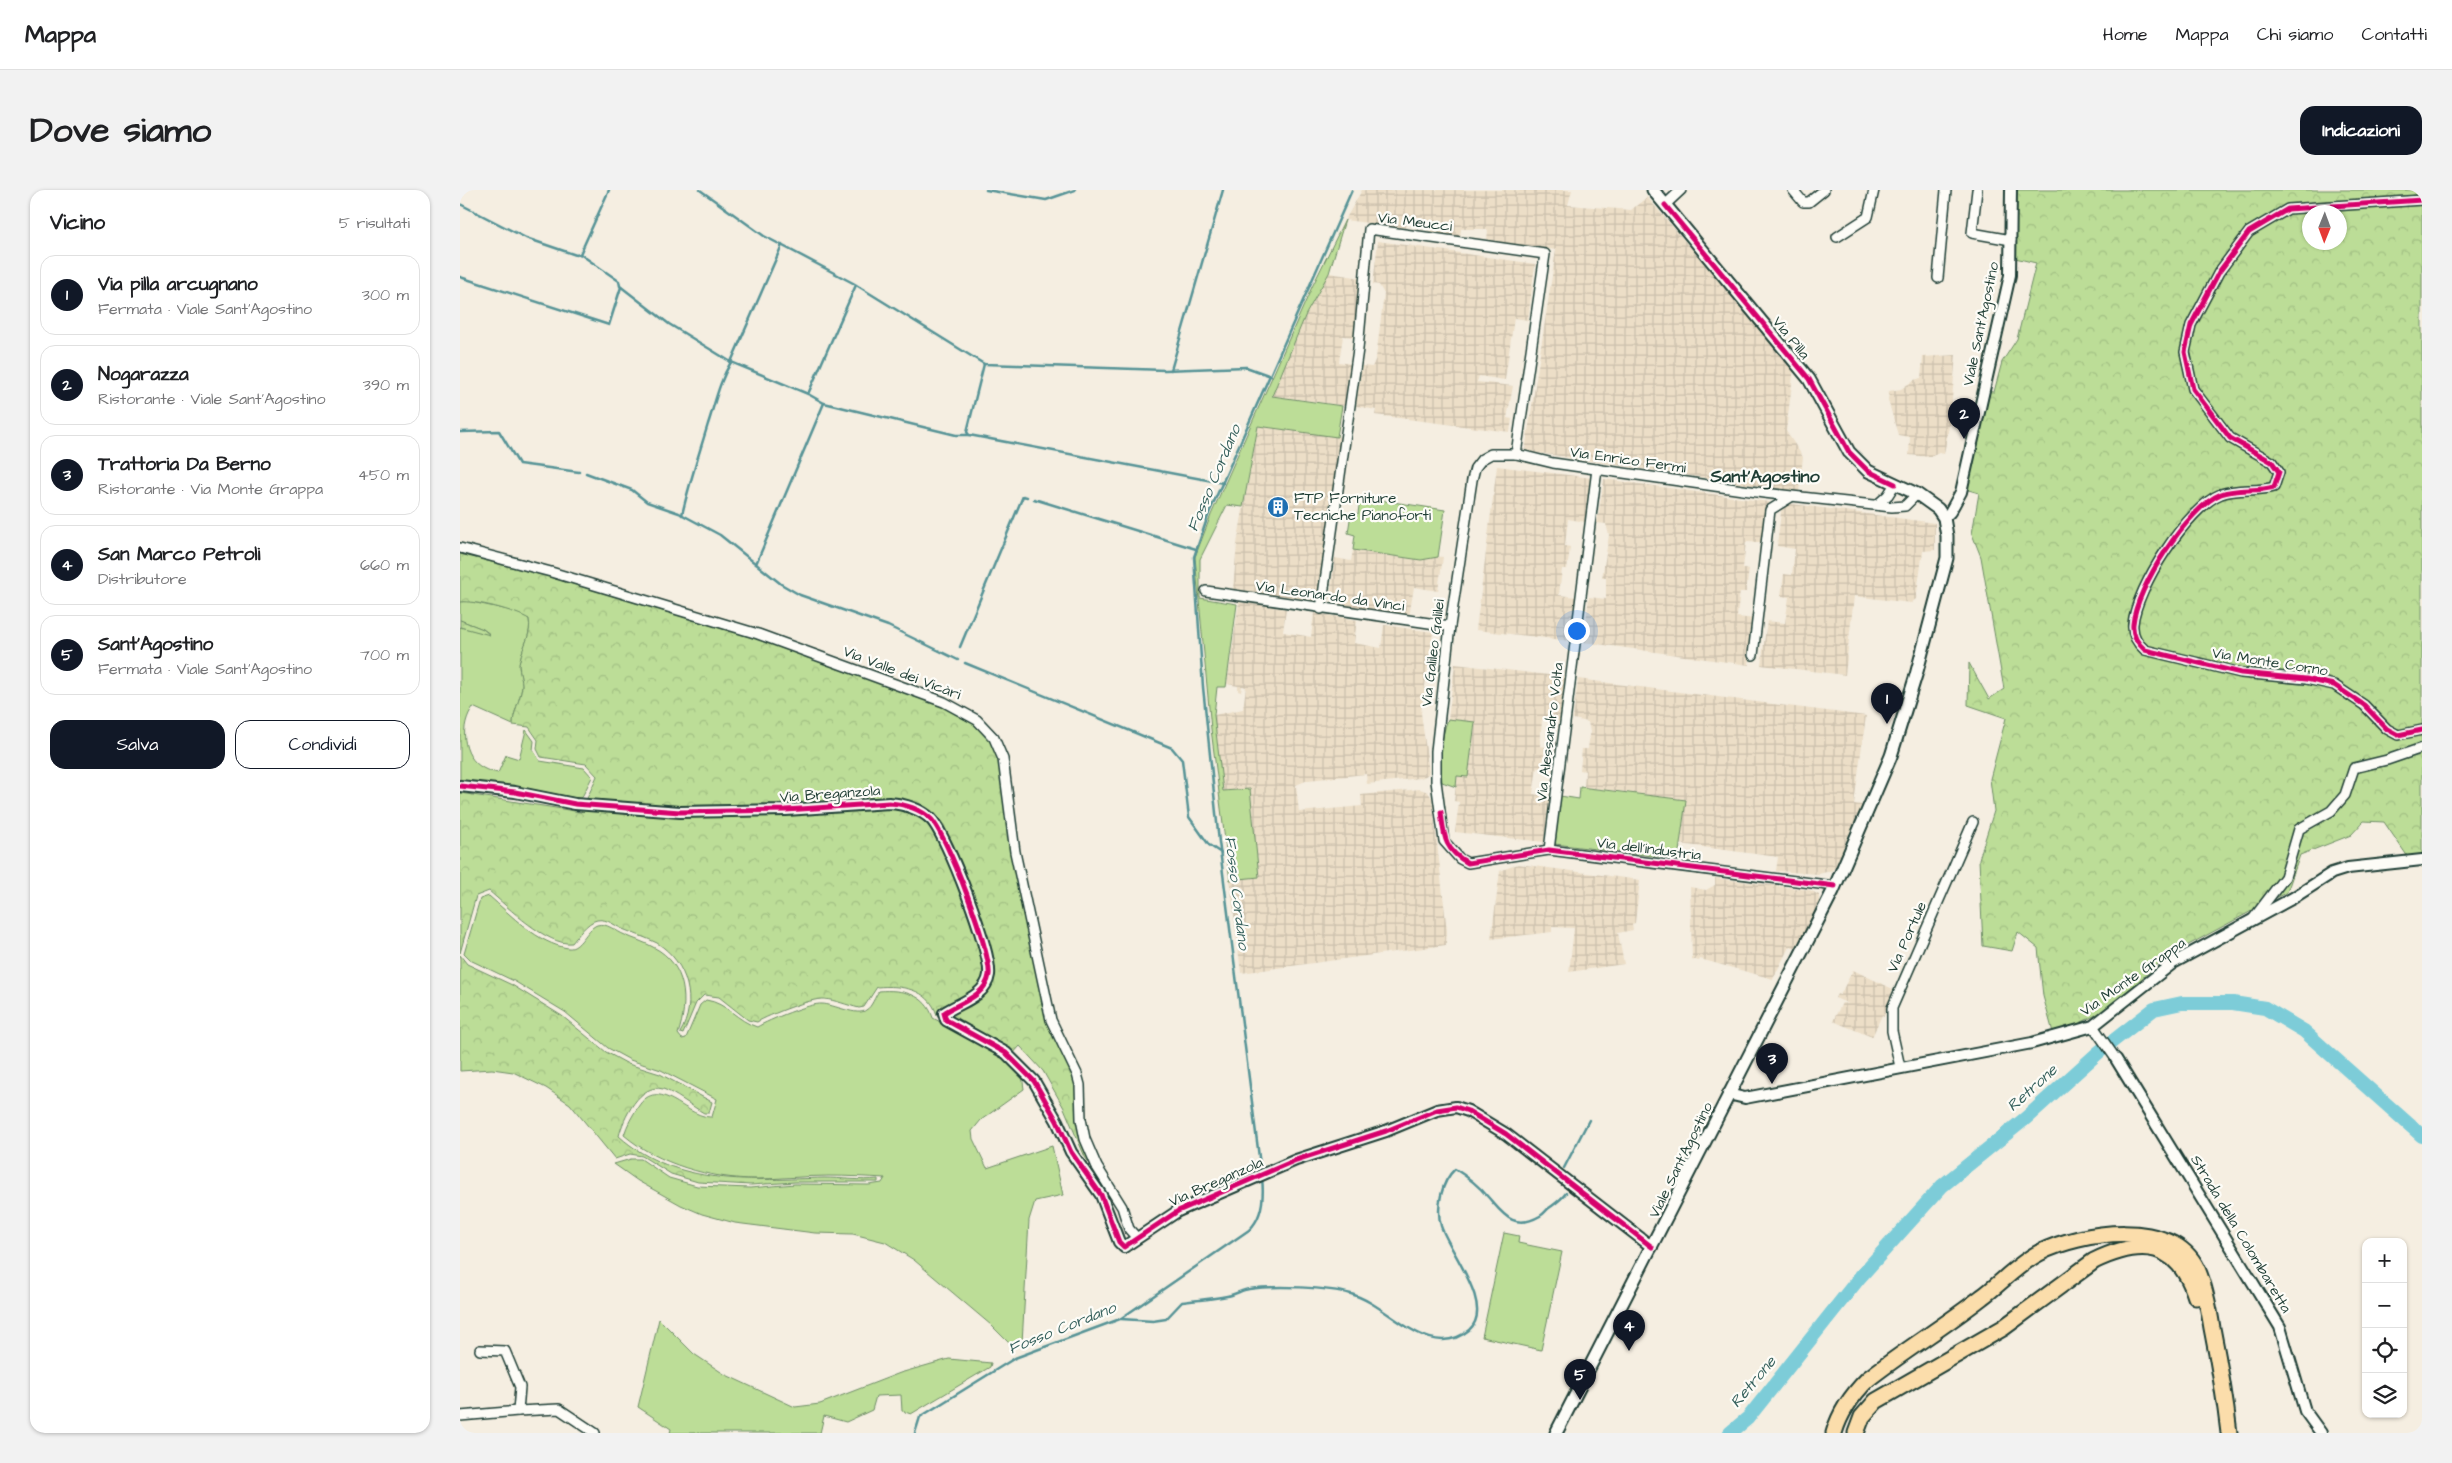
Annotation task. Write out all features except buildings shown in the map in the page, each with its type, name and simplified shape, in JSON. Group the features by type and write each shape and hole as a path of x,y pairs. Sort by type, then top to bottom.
{"highway":[{"path":"1834,1433 1841,1416 1857,1390 1882,1368 1982,1298 2038,1254 2065,1242 2096,1237 2142,1234 2165,1239 2186,1254 2197,1269 2211,1321 2224,1390 2229,1433"},
{"path":"1856,1433 1868,1407 1891,1391 2003,1328 2094,1261 2130,1247 2152,1248 2178,1262 2184,1269 2193,1287 2209,1348 2222,1433"},
{"path":"1845,1433 1854,1409 1882,1368"},
{"path":"1865,1433 1881,1405 1914,1378"}],"main road":[{"name":"Via Pilla","path":"1660,195 1809,379 1849,452 1868,471 1912,492 1941,514"},
{"name":"Viale Sant'Agostino","path":"1556,1433 1835,886 1883,776 1916,675 1947,558 1947,536 1941,514"}],"street":[{"path":"1793,190 1803,202 1809,202 1824,190"},
{"path":"1837,237 1868,217 1874,190"},
{"path":"1938,278 1946,190"},
{"path":"1977,190 1972,233 2011,240"},
{"name":"Viale Sant'Agostino","path":"1941,514 1961,492 2010,274 2011,190"},
{"path":"1660,195 1678,191"},
{"name":"Via Monte Corno","path":"2422,200 2288,209 2249,232 2219,272 2191,326 2185,352 2193,389 2230,438 2272,462 2279,472 2278,480 2274,487 2263,490 2222,494 2185,522 2143,586 2133,624 2134,638 2145,650 2240,673 2306,679 2334,685 2364,705 2387,729 2398,735 2422,730"},
{"name":"Via Meucci","path":"1321,609 1358,349 1369,229 1546,254 1516,454"},
{"name":"Via Enrico Fermi","path":"1492,454 1516,454 1597,469 1791,497 1877,505 1901,507 1912,492"},
{"name":"Via Galileo Galilei","path":"1460,859 1444,841 1436,781 1438,733 1450,626 1472,480 1475,468 1482,459 1492,454"},
{"name":"Via Alessandro Volta","path":"1549,850 1597,469"},
{"path":"1877,505 1888,495 1895,484"},
{"path":"1754,655 1770,510 1791,497"},
{"name":"Via Valle dei Vicàri","path":"460,548 579,580 758,634 944,702 966,712 988,731 999,748 1006,769 1011,826 1033,942 1051,1020 1077,1074 1080,1085 1080,1119 1085,1139 1097,1167 1122,1208 1129,1229 1136,1237"},
{"name":"Via Leonardo da Vinci","path":"1206,592 1450,626"},
{"path":"2251,921 2286,878 2299,829 2331,812 2344,795 2354,768 2387,760 2422,748"},
{"name":"Via Breganzola","path":"460,786 515,792 574,804 680,812 786,810 890,802 901,804 924,814 933,821 964,888 987,957 989,976 985,985 974,997 944,1013 946,1020 1006,1053 1034,1081 1057,1121 1071,1152 1101,1195 1119,1242 1124,1247 1136,1237 1178,1211 1296,1160 1386,1131 1437,1110 1449,1108 1463,1108 1506,1134 1652,1247"},
{"name":"Via Portule","path":"1900,1067 1892,1031 1892,1008 1973,822"},
{"name":"Via dell'industria","path":"1460,859 1468,863 1549,850 1835,886"},
{"name":"Via Monte Grappa","path":"1728,1094 1745,1098 2097,1030 2173,963 2332,874 2348,868 2422,860"},
{"path":"2097,1030 2116,1059"},
{"name":"Strada della Colombaretta","path":"2116,1059 2280,1327 2305,1411 2321,1433"},
{"path":"480,1350 505,1350 520,1387 518,1411"},
{"path":"460,1416 559,1409 595,1433"}],"shaded area":[{"path":"1362,190 1572,190 1568,205 1631,210 1647,197 1794,368 1786,431 1803,457 1799,492 1525,451 1556,250 1487,240 1488,230 1482,229 1461,229 1460,238 1429,235 1430,223 1425,220 1406,218 1405,228 1345,220"},
{"path":"1378,241 1535,264 1528,320 1514,318 1505,380 1479,376 1477,382 1513,386 1507,418 1512,419 1510,432 1375,415 1376,410 1356,406 1362,366 1372,367 1376,358 1384,294 1379,285 1373,284"},
{"path":"1329,273 1362,278 1354,337 1343,336 1339,362 1351,364 1346,406 1272,396 1306,314"},
{"path":"1956,355 1950,421 1944,454 1939,453 1930,457 1909,455 1910,437 1898,435 1888,400 1889,391 1901,389 1914,380 1921,378 1923,357"},
{"path":"1258,426 1341,437 1318,602 1233,589 1237,544"},
{"path":"1497,466 1592,478 1586,522 1568,519 1565,546 1570,547 1569,556 1567,569 1562,569 1559,595 1576,597 1571,641 1476,630"},
{"path":"1604,479 1769,502 1765,543 1746,542 1743,568 1749,569 1746,592 1740,592 1738,607 1737,617 1755,619 1749,665 1583,642 1589,597 1606,599 1606,578 1602,578 1609,535 1606,524 1597,523"},
{"path":"1782,504 1935,523 1935,550 1923,551 1916,599 1911,603 1854,596 1845,675 1761,665 1767,621 1785,623 1789,597 1781,596 1784,574 1792,575 1795,549 1777,546"},
{"path":"1353,550 1421,560 1435,556 1443,557 1438,591 1414,587 1409,617 1334,605 1330,597 1335,558 1351,561"},
{"path":"1239,602 1286,609 1283,632 1311,637 1314,613 1357,620 1354,643 1381,648 1384,625 1433,632 1421,713 1429,772 1427,775 1421,778 1367,784 1366,774 1308,780 1296,785 1299,812 1362,806 1361,795 1420,789 1428,792 1432,798 1447,931 1446,945 1241,973 1230,880 1259,877 1250,789 1223,791 1214,715 1243,709 1246,687 1242,686 1241,692 1238,691 1238,686 1227,684"},
{"path":"1455,664 1566,677 1561,721 1542,720 1540,746 1545,747 1542,768 1537,768 1533,794 1550,797 1544,842 1455,832 1459,802 1454,801 1457,776 1468,777 1475,723 1448,719"},
{"path":"1578,679 1866,716 1854,804 1862,805 1836,866 1831,871 1818,874 1776,871 1778,857 1680,844 1686,800 1584,787 1585,771 1580,770 1582,749 1588,749 1590,732 1588,722 1573,719"},
{"path":"1518,864 1640,880 1635,923 1632,924 1633,930 1618,933 1624,964 1569,972 1574,928 1552,927 1552,932 1491,939 1500,871"},
{"path":"1715,878 1810,890 1819,895 1819,907 1798,947 1789,947 1773,979 1700,959 1699,961 1692,959 1690,887 1706,890 1715,885"},
{"path":"1853,970 1893,989 1884,1016 1882,1015 1872,1037 1833,1021 1842,1003 1849,1004 1835,998 1837,994 1840,995"}],"green space":[{"path":"2013,190 2422,190 2422,856 2408,857 2384,822 2364,821 2351,835 2300,855 2287,892 2166,957 2106,1010 2054,1036 2043,996 2038,948 2018,932 2012,951 1983,946 1979,859 1994,811 1990,779 2006,718 1968,705 1969,663 1989,699 2004,689 1981,557 1972,534 1979,493 1965,489 1983,391 1994,392 2002,362 2017,339 2036,263 2011,257"},
{"path":"1345,220 1329,273 1306,314 1272,396 1342,406 1337,437 1258,426 1243,507 1227,505 1200,559 1200,598 1237,604 1226,687 1217,687 1214,715 1223,791 1250,789 1259,877 1230,880 1211,729 1195,557 1211,515 1312,287"},
{"path":"1360,497 1445,510 1438,557 1421,560 1353,550 1355,535 1348,533 1351,513 1358,514"},
{"path":"460,554 550,577 757,639 942,706 974,723 990,741 999,760 1011,853 1047,1021 1073,1075 1076,1086 1076,1119 1081,1140 1104,1185 1085,1157 1064,1108 1043,1071 1020,1046 1011,1056 937,1015 927,999 913,990 877,987 864,1007 859,1008 832,1000 818,999 771,1015 757,1022 748,1020 719,997 704,995 696,1003 683,1034 680,1033 688,1009 689,996 687,984 683,972 668,951 657,943 622,929 608,921 601,920 590,923 572,943 562,942 551,938 528,924 489,891 476,896 460,953 460,793 581,812 597,776 586,764 541,757 537,749 538,740 529,727 513,725 522,687 519,663 528,635 529,619 495,607 460,602"},
{"path":"467,601 518,612 529,619 530,625 519,663 522,687 513,725 473,707 466,722 465,731 465,739 470,756 483,768 498,773 506,755 519,759 526,730 534,741 533,750 540,761 584,768 592,777 581,799 514,786 460,781 460,627 490,634 483,629 460,620 460,602"},
{"path":"460,620 483,629 490,635 460,627"},
{"path":"1448,719 1475,722 1468,777 1457,776 1456,787 1442,782 1441,750 1443,734"},
{"path":"1580,787 1686,800 1678,859 1555,844 1560,796 1579,799"},
{"path":"489,896 525,928 546,941 557,945 572,948 580,943 593,927 600,924 653,947 664,954 673,963 682,985 684,1009 678,1034 682,1039 686,1038 700,1005 706,1000 726,1008 744,1021 757,1027 789,1012 816,1004 862,1012 870,1006 879,991 896,991 919,998 930,1010 933,1018 1004,1057 1022,1075 1024,1089 981,1120 972,1131 973,1139 987,1168 1052,1146 1063,1195 1035,1201 1029,1220 1022,1343 1016,1346 1010,1344 991,1325 914,1260 885,1242 853,1234 815,1233 735,1223 702,1214 681,1205 638,1181 614,1164 631,1159 641,1159 669,1178 697,1186 750,1188 795,1184 869,1185 882,1183 885,1178 828,1176 756,1179 721,1176 703,1173 669,1162 638,1145 624,1135 638,1107 646,1098 655,1095 664,1096 702,1116 712,1117 717,1099 661,1070 630,1060 608,1048 565,1012 514,981 470,960 464,954 480,899"},
{"path":"460,955 467,964 512,985 562,1016 606,1052 628,1064 660,1074 712,1102 709,1113 704,1113 663,1089 655,1088 640,1096 624,1120 619,1136 641,1153 665,1164 690,1172 717,1177 743,1179 878,1179 878,1182 795,1182 751,1185 698,1182 671,1174 642,1156 630,1154 615,1159 570,1104 546,1088 513,1072 492,1069 460,1071"},
{"path":"1504,1233 1519,1236 1518,1243 1562,1252 1541,1350 1482,1337"},
{"path":"659,1319 694,1354 724,1374 795,1407 820,1404 900,1373 949,1359 991,1363 990,1367 911,1414 902,1411 901,1395 876,1396 872,1410 846,1422 824,1416 820,1433 670,1433 671,1429 638,1407"}],"waterway":[{"path":"460,204 526,238 576,255 580,254 609,190"},
{"path":"700,190 764,236 853,283 984,364 1165,370 1246,367 1271,376"},
{"path":"986,190 1046,200 1075,190"},
{"path":"1171,370 1223,190"},
{"name":"Fosso Cordano","path":"1261,1173 1219,842 1203,687 1194,557 1209,513 1352,190"},
{"path":"580,254 619,281 620,286 669,324 731,362 782,245"},
{"path":"460,277 609,325 621,287"},
{"path":"808,394 856,285"},
{"path":"682,515 723,377 731,362 808,394 824,403 756,564"},
{"path":"969,435 967,432 984,364"},
{"path":"824,403 956,435 969,435 1223,483"},
{"path":"460,432 499,431 519,464 579,472"},
{"path":"586,473 632,490 647,502 679,513 720,535 781,584 800,595 888,626 958,660"},
{"path":"960,647 1023,496 1027,497"},
{"path":"1034,499 1196,549"},
{"path":"965,663 1172,748 1182,760 1189,817 1209,845 1221,853"},
{"name":"Retrone","path":"1730,1433 1748,1418 1860,1277 1942,1186 2026,1118 2099,1052 2154,1009 2182,1003 2233,1003 2265,1008 2304,1031 2422,1136"},
{"path":"1564,1168 1589,1120"},
{"path":"1121,1319 1153,1321 1166,1319 1182,1302 1211,1299 1249,1289 1300,1287 1351,1294 1366,1300 1424,1336 1439,1340 1454,1338 1469,1330 1476,1320 1477,1307 1468,1278 1441,1226 1439,1211 1441,1196 1450,1174 1455,1169 1464,1175 1481,1189 1499,1210 1510,1219 1516,1221 1523,1222 1540,1216 1566,1193"},
{"name":"Fosso Cordano","path":"915,1433 920,1417 1015,1358 1120,1319 1249,1230 1254,1225 1262,1206 1262,1178"}],"cycle path":[{"path":"2422,200 2288,209 2249,232 2219,272 2191,325 2185,352 2193,389 2230,438 2272,462 2279,472 2274,487 2221,494 2208,502 2194,515 2179,531 2153,570 2143,590 2133,624 2133,632 2145,650 2241,673 2306,679 2334,685 2364,705 2387,729 2398,735 2422,730"},
{"path":"1665,205 1809,379 1849,452 1868,471 1895,484"},
{"path":"460,786 515,792 575,804 680,812 786,810 889,803 912,808 927,815 938,829 957,870 976,920 988,963 989,975 983,988 971,998 944,1013 946,1020 1006,1053 1034,1081 1057,1121 1071,1152 1101,1195 1119,1242 1124,1247 1178,1211 1296,1160 1386,1131 1437,1110 1456,1107 1468,1111 1506,1134 1652,1247"},
{"path":"1441,812 1447,842 1454,853 1468,863 1549,850 1835,886"}],"place":[{"name":"Nogarazza","path":"1964,439"},
{"name":"FTP Forniture Tecniche Pianoforti","path":"1278,507"},
{"name":"Via pilla arcugnano","path":"1887,724"},
{"name":"Trattoria Da Berno","path":"1772,1084"},
{"name":"San Marco Petroli","path":"1629,1351"},
{"name":"Sant'Agostino","path":"1580,1400"}],"district":[{"name":"Sant'Agostino","path":"1765,476"}]}
